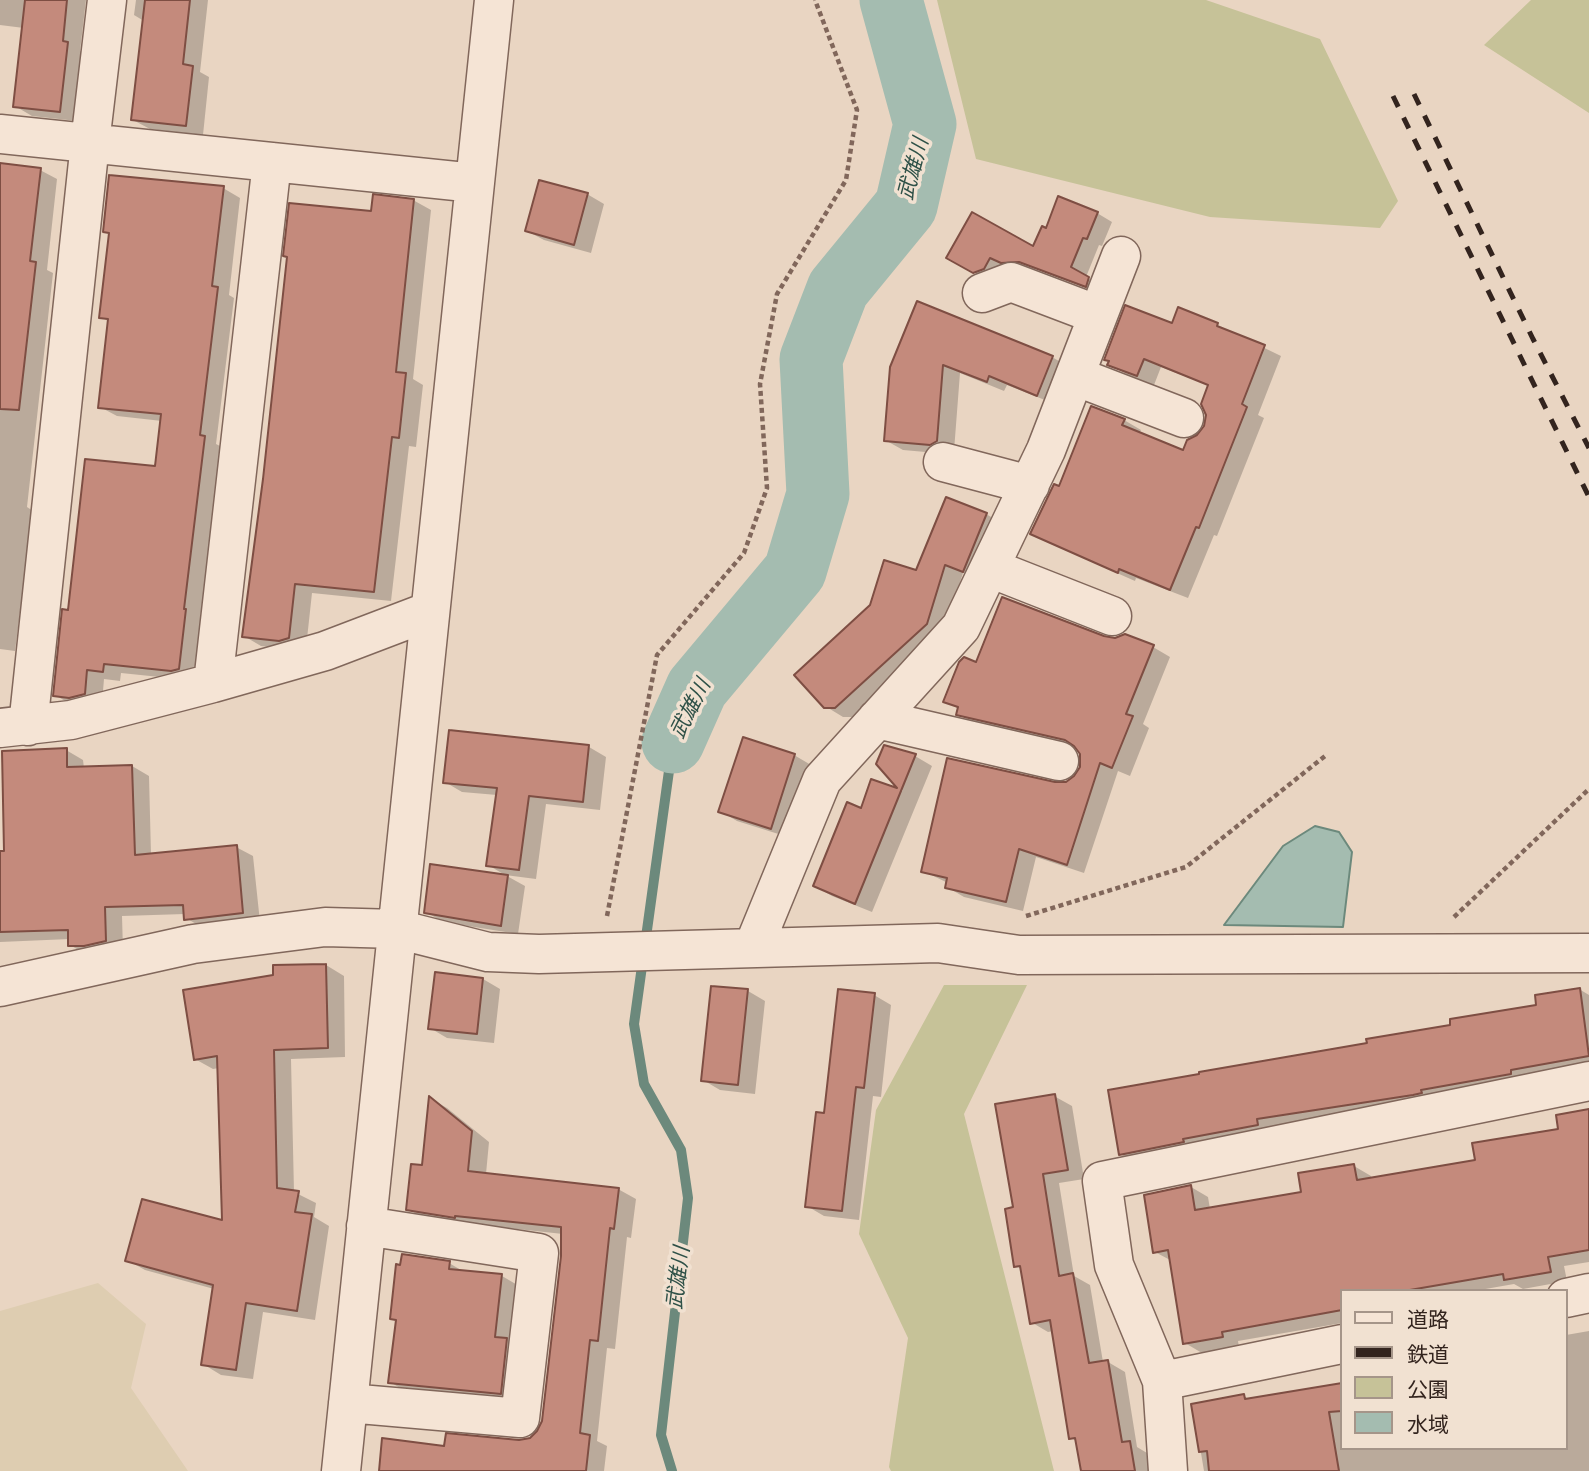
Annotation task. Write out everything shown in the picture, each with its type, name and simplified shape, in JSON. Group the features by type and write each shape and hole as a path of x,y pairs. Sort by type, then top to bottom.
{"street":[{"path":"107,0 14,727 71,720 213,683 324,651 430,611"},
{"path":"341,1471 494,0"},
{"path":"0,134 475,184"},
{"path":"213,683 272,162"},
{"path":"754,948 822,780 961,627 1046,450 1121,256"},
{"path":"982,293 1012,282 1098,315"},
{"path":"1075,376 1184,418"},
{"path":"943,462 1030,485"},
{"path":"990,568 1112,616"},
{"path":"877,719 1059,761"},
{"path":"0,987 193,944 325,927 397,929 488,952 539,954 938,943 1019,955 1589,953"},
{"path":"1168,1471 1162,1381 1114,1265 1102,1181 1589,1081"},
{"path":"348,1403 520,1418 538,1253 366,1226"},
{"path":"1568,1298 1589,1293"},
{"path":"1162,1381 1340,1343"}],"path":[{"path":"600,953 657,655 744,553 767,488 760,384 776,294 846,180 857,110 815,0"},
{"path":"1016,919 1186,867 1325,756"},
{"path":"1415,953 1589,789"}],"shaded area":[{"path":"98,1283 146,1324 131,1388 188,1471 0,1471 0,1311"}],"green space":[{"path":"937,0 1206,0 1320,39 1398,201 1380,228 1210,217 976,159"},
{"path":"1531,0 1589,0 1589,113 1484,45"},
{"path":"944,985 1027,985 964,1114 1054,1471 891,1471 889,1467 908,1338 859,1234 876,1110"}],"water":[{"path":"1315,826 1339,832 1352,852 1343,927 1224,925 1283,846"}],"building":[{"path":"25,0 67,0 63,41 68,42 60,112 13,107"},
{"path":"145,0 190,0 183,64 193,66 186,126 131,120"},
{"path":"0,163 41,168 30,261 36,262 19,410 0,409"},
{"path":"109,175 224,186 212,286 218,287 200,435 205,436 179,669 171,671 104,664 103,672 87,670 85,694 69,698 53,696 62,609 68,610 85,459 155,466 161,414 98,408 108,319 99,318 109,233 103,232"},
{"path":"539,180 588,193 574,245 525,231"},
{"path":"373,194 414,199 396,372 406,373 399,438 392,437 374,592 295,584 289,638 279,641 242,637 263,479 287,257 283,256 289,203 371,211"},
{"path":"1058,196 1098,212 1071,267 1089,277 1086,287 1019,262 1001,263 990,258 984,269 973,273 946,258 972,212 1033,246 1042,226 1046,228"},
{"path":"917,301 1053,356 1037,396 989,376 987,382 943,365 937,441 930,445 884,441 890,367"},
{"path":"1125,305 1172,323 1178,307 1265,345 1242,404 1247,407 1199,528 1196,527 1170,590 1119,569 1118,573 1030,534 1054,484 1059,486 1091,406 1125,419 1122,425 1183,450 1187,440 1197,435 1204,426 1206,415 1201,404 1208,385 1144,359 1137,376 1107,365 1109,361 1104,360"},
{"path":"946,497 987,513 963,572 945,565 927,624 835,708 824,708 794,675 870,605 884,560 916,570"},
{"path":"1002,597 1104,636 1115,638 1125,634 1154,645 1126,714 1133,716 1112,768 1100,763 1067,865 1019,849 1006,902 945,888 947,878 921,872 947,758 1055,782 1066,782 1080,767 1080,754 1065,740 956,715 958,707 943,702 959,662 964,657 976,662"},
{"path":"449,730 589,745 583,802 529,796 519,870 486,866 497,788 443,783"},
{"path":"743,737 795,754 771,829 718,812"},
{"path":"884,745 916,754 855,904 813,886 847,802 861,808 871,779 897,788 876,764"},
{"path":"67,748 67,767 132,765 135,855 237,845 243,913 184,920 183,905 105,907 106,941 84,946 68,946 68,930 0,932 0,851 4,851 2,751"},
{"path":"430,864 508,875 501,926 424,913"},
{"path":"326,964 328,1048 274,1050 277,1188 299,1191 295,1212 312,1214 297,1311 246,1303 236,1370 201,1365 213,1285 125,1261 142,1199 222,1220 217,1056 194,1060 183,990 273,975 273,965"},
{"path":"435,972 483,978 477,1034 428,1029"},
{"path":"711,986 748,989 738,1085 701,1081"},
{"path":"1580,988 1589,1056 1511,1070 1511,1074 1421,1090 1422,1093 1413,1095 1257,1119 1258,1125 1183,1139 1184,1142 1119,1155 1108,1090 1367,1043 1366,1039 1450,1025 1450,1019 1536,1005 1535,995"},
{"path":"838,989 875,993 864,1088 856,1087 842,1211 805,1207 816,1112 824,1113"},
{"path":"1055,1094 1068,1170 1043,1174 1059,1276 1073,1273 1089,1363 1108,1360 1122,1442 1130,1441 1135,1471 1081,1471 1075,1438 1069,1439 1050,1320 1030,1324 1020,1266 1014,1267 1005,1209 1013,1207 995,1104"},
{"path":"429,1096 472,1131 468,1171 619,1188 614,1229 610,1228 598,1341 590,1340 580,1433 590,1435 586,1471 379,1471 382,1438 444,1446 446,1433 519,1440 530,1438 542,1421 561,1256 561,1227 455,1218 406,1210 411,1164 422,1165"},
{"path":"1589,1109 1589,1250 1548,1257 1551,1272 1504,1280 1503,1274 1416,1289 1340,1289 1340,1310 1222,1332 1223,1337 1183,1344 1168,1250 1153,1253 1144,1195 1191,1185 1195,1210 1301,1192 1298,1173 1354,1164 1357,1180 1475,1160 1472,1143 1558,1129 1556,1115"},
{"path":"402,1254 450,1261 449,1269 502,1274 495,1337 507,1338 501,1394 388,1383 396,1320 390,1319 396,1264 400,1265"},
{"path":"1340,1383 1340,1411 1329,1412 1339,1471 1209,1471 1207,1451 1199,1452 1191,1404 1244,1394 1245,1399"}],"waterway":[{"name":"武雄川","path":"673,742 697,688 795,571 818,494 811,359 838,289 906,206 925,124 891,0"},
{"name":"武雄川","path":"672,1471 661,1435 688,1198 681,1150 644,1084 634,1024 673,742"}],"railway":[{"path":"1414,94 1589,448"},
{"path":"1393,96 1589,497"}]}
